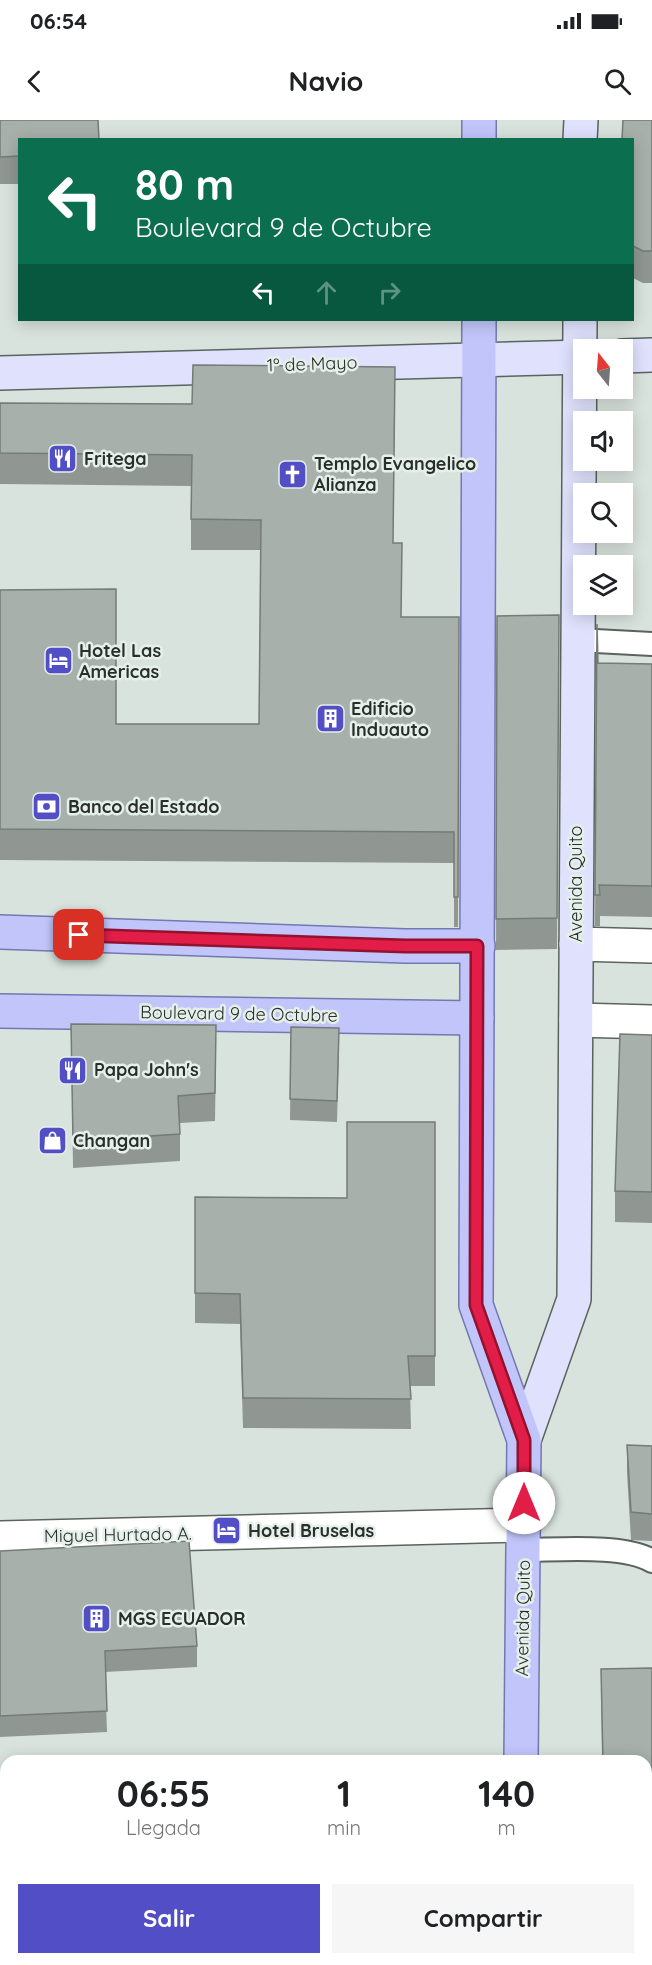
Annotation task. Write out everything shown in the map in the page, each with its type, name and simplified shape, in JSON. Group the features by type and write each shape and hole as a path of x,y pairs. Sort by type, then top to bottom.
{"main road":[{"path":"479,120 479,138"},
{"path":"580,138 581,120"},
{"name":"Avenida Quito","path":"479,321 476,1305 524,1440"},
{"name":"Avenida Quito","path":"580,321 580,339"},
{"path":"633,356 652,355"},
{"name":"1º de Mayo","path":"0,373 573,358"},
{"name":"Avenida Quito","path":"521,1755 524,1440 574,1299 580,399"},
{"path":"0,932 394,946 477,946"},
{"name":"Boulevard 9 de Octubre","path":"0,1011 477,1018"}],"street":[{"path":"576,944 652,946"},
{"path":"576,1020 652,1022"},
{"name":"Miguel Hurtado A.","path":"0,1538 524,1537"}],"lane":[{"path":"577,640 652,644"},
{"path":"524,1537 642,1555 652,1561"}],"building":[{"path":"0,120 98,120 99,138 18,138 18,156 0,157"},
{"path":"623,120 652,120 652,251 643,251 634,246 634,138 622,138"},
{"path":"193,365 395,367 393,543 402,543 401,617 459,617 458,897 454,897 454,832 0,829 0,590 116,589 116,724 259,724 261,520 191,519 192,455 0,453 0,403 192,404"},
{"path":"559,615 557,918 496,919 497,616"},
{"path":"597,624 598,663 652,664 652,886 599,885 600,895 595,895"},
{"path":"71,1024 216,1025 215,1093 178,1096 180,1134 73,1141"},
{"path":"291,1027 339,1028 337,1101 290,1099"},
{"path":"620,1034 652,1035 652,1192 615,1191"},
{"path":"347,1122 435,1122 435,1356 408,1356 411,1399 243,1398 240,1294 195,1293 195,1197 347,1198"},
{"path":"627,1445 652,1446 652,1514 631,1512"},
{"name":"MGS ECUADOR","path":"189,1541 197,1646 105,1651 107,1711 0,1716 0,1551"},
{"path":"652,1668 652,1755 603,1755 601,1669"}],"place":[{"name":"Fritega","path":"63,459"},
{"name":"Templo Evangelico Alianza","path":"293,474"},
{"name":"Hotel Las Americas","path":"58,661"},
{"name":"Edificio Induauto","path":"330,719"},
{"name":"Banco del Estado","path":"47,807"},
{"name":"Papa John's","path":"73,1070"},
{"name":"Changan","path":"52,1141"},
{"name":"Hotel Bruselas","path":"227,1531"},
{"name":"MGS ECUADOR","path":"97,1619"}],"route":[{"path":"79,935 405,946 477,946 476,1305 524,1440 524,1503"}]}
